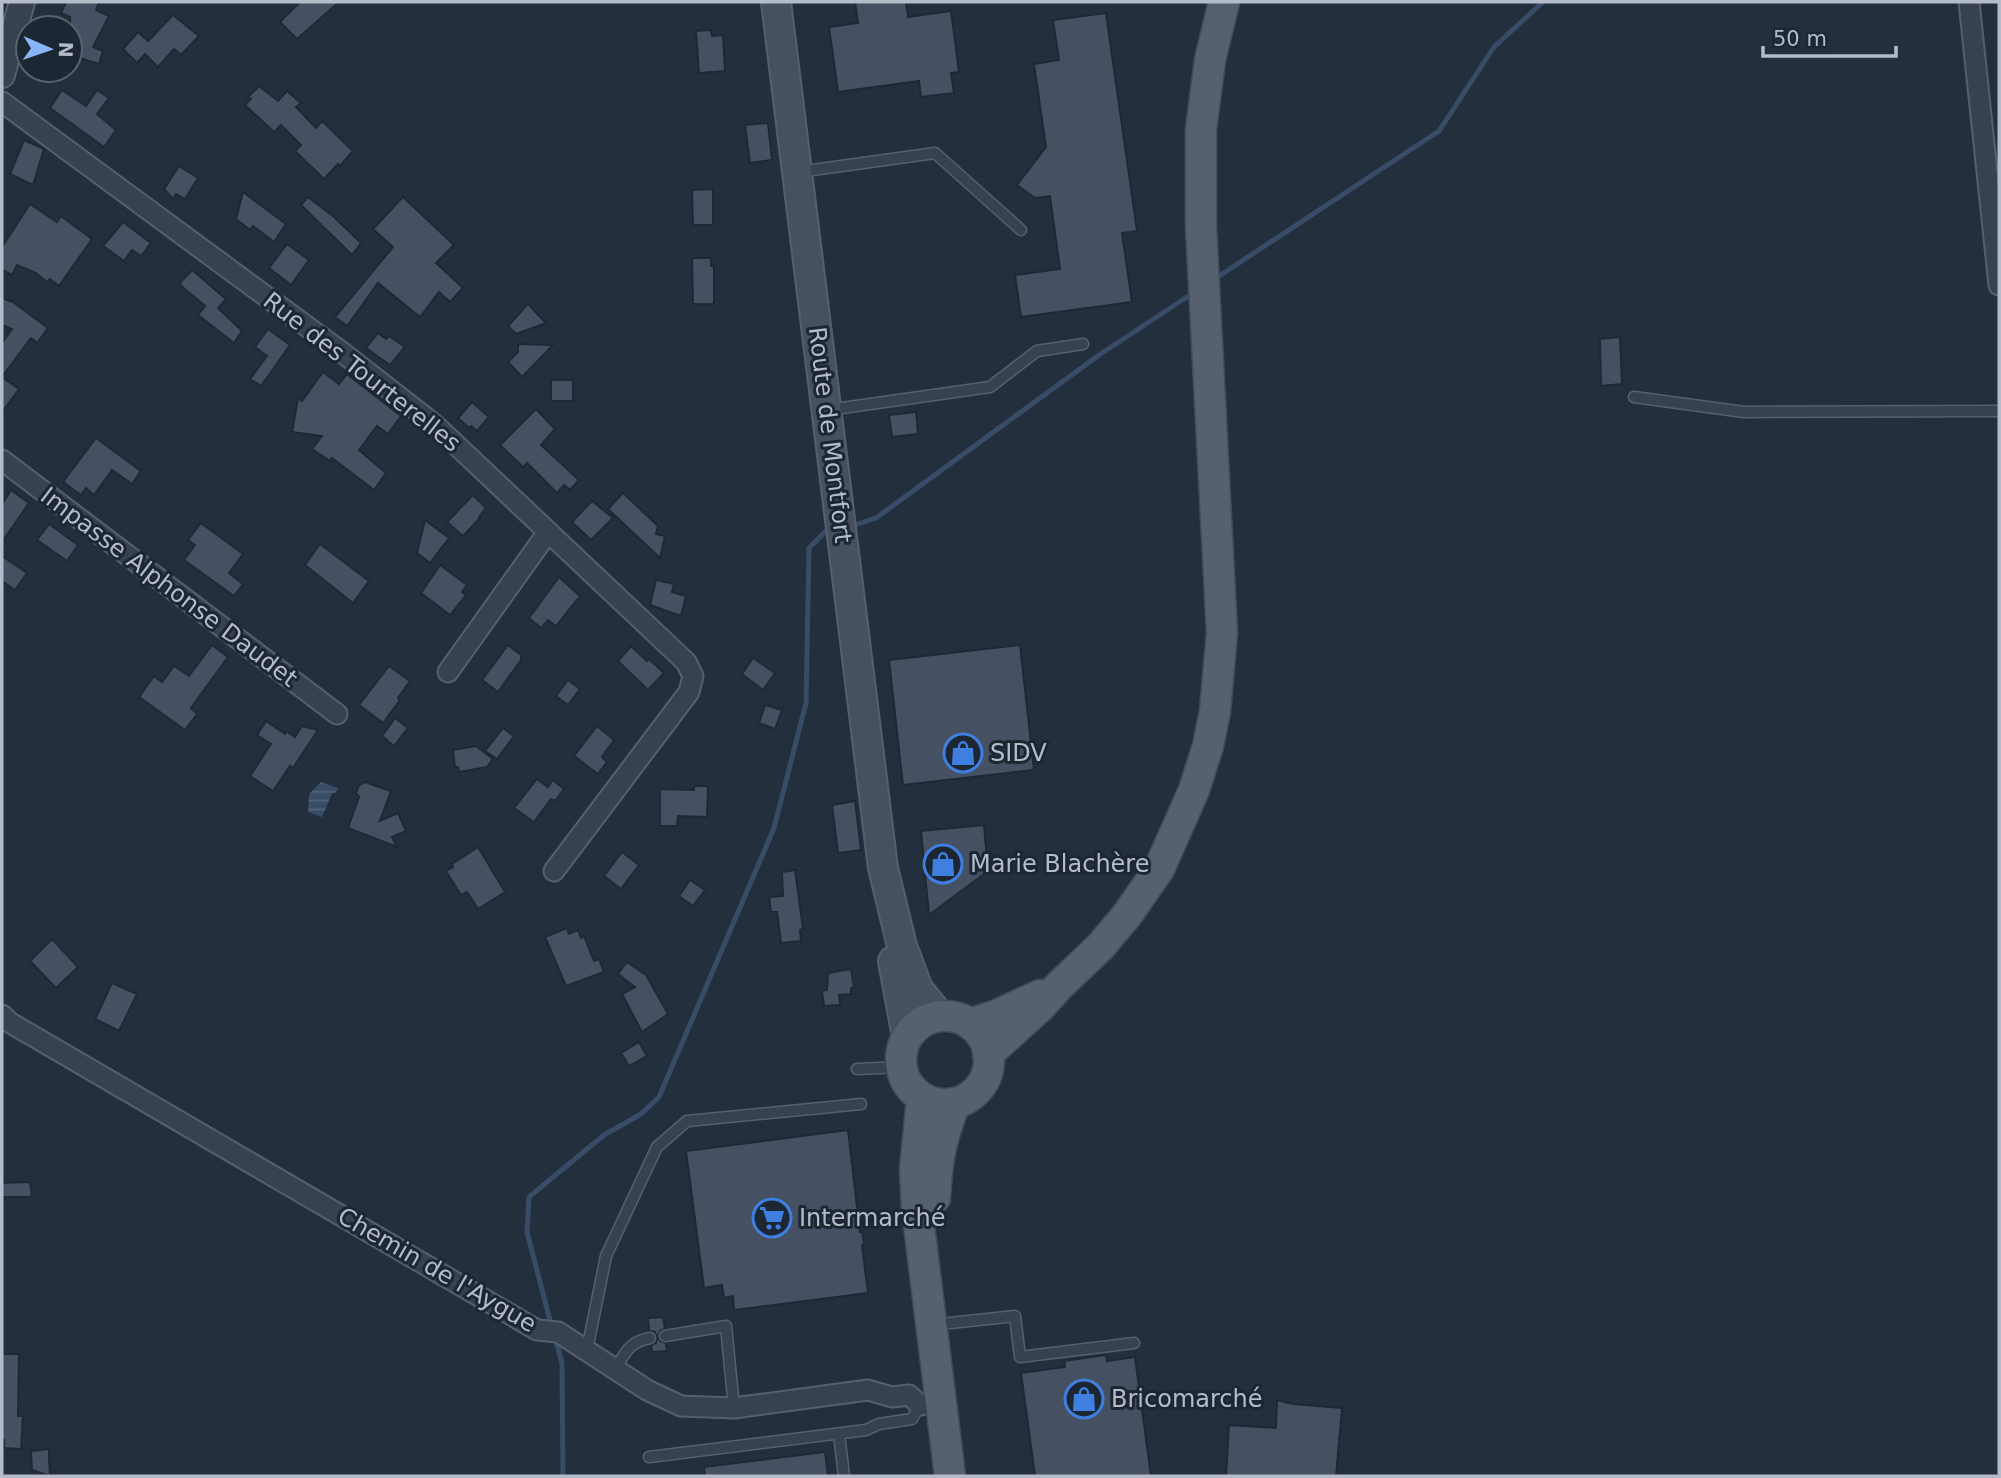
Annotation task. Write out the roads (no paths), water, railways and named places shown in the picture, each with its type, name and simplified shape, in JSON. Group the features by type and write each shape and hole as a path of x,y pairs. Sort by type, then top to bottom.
{"main road":[{"name":"Route de Montfort","path":"776,2 883,868 883,907 907,1037"},
{"path":"988,1054 1100,947 1127,915 1159,869 1194,790 1208,746 1215,711 1222,633 1203,256 1201,128 1210,60 1224,2"},
{"name":"Route de Montfort","path":"883,868 902,946 918,989 940,1016"},
{"path":"970,1024 1059,986"},
{"path":"940,1016 950,1016 970,1024 978,1032 988,1054 982,1085 966,1099 956,1103 944,1105 922,1098 905,1079 901,1067 907,1037 927,1020 940,1016"},
{"path":"922,1098 915,1170 930,1404 950,1476"},
{"path":"956,1103 937,1160 935,1199 969,1476"}],"street":[{"path":"2,75 22,2"},
{"path":"1969,2 1999,285"},
{"name":"Rue des Tourterelles","path":"2,102 434,424 686,662 693,676 689,692 554,871"},
{"name":"Impasse Alphonse Daudet","path":"2,460 337,714"},
{"path":"448,672 548,532"},
{"name":"Chemin de l'Aygue","path":"2,1015 19,1028 537,1329 558,1332 647,1390 681,1406 734,1408 868,1390 892,1396 909,1395 930,1404"}],"lane":[{"path":"798,172 935,153 1021,230"},
{"path":"827,410 990,387 1037,351 1083,344"},
{"path":"1634,397 1744,412 1999,411"},
{"path":"857,1069 901,1067"},
{"path":"587,1350 606,1256 657,1147 687,1121 861,1104"},
{"path":"950,1323 1015,1316 1020,1357 1134,1343"},
{"path":"665,1336 726,1326 734,1408"},
{"path":"615,1369 632,1344 637,1340 650,1338"},
{"path":"649,1457 866,1430 879,1424 912,1419 930,1404"},
{"path":"839,1434 844,1476"}],"water":[{"path":"321,782 338,788 332,793 322,817 308,812 309,794"}],"waterway":[{"path":"1213,280 1439,131 1494,47 1543,2"},
{"path":"849,527 876,518 1099,355 1193,293"},
{"path":"552,1328 527,1232 529,1197 604,1135 641,1114 659,1097 774,828 806,703 809,548 827,530 832,529"},
{"path":"555,1337 562,1363 563,1476"}],"place":[{"name":"SIDV","path":"963,753"},
{"name":"Marie Blachère","path":"943,864"},
{"name":"Intermarché","path":"772,1218"},
{"name":"Bricomarché","path":"1084,1399"}]}
